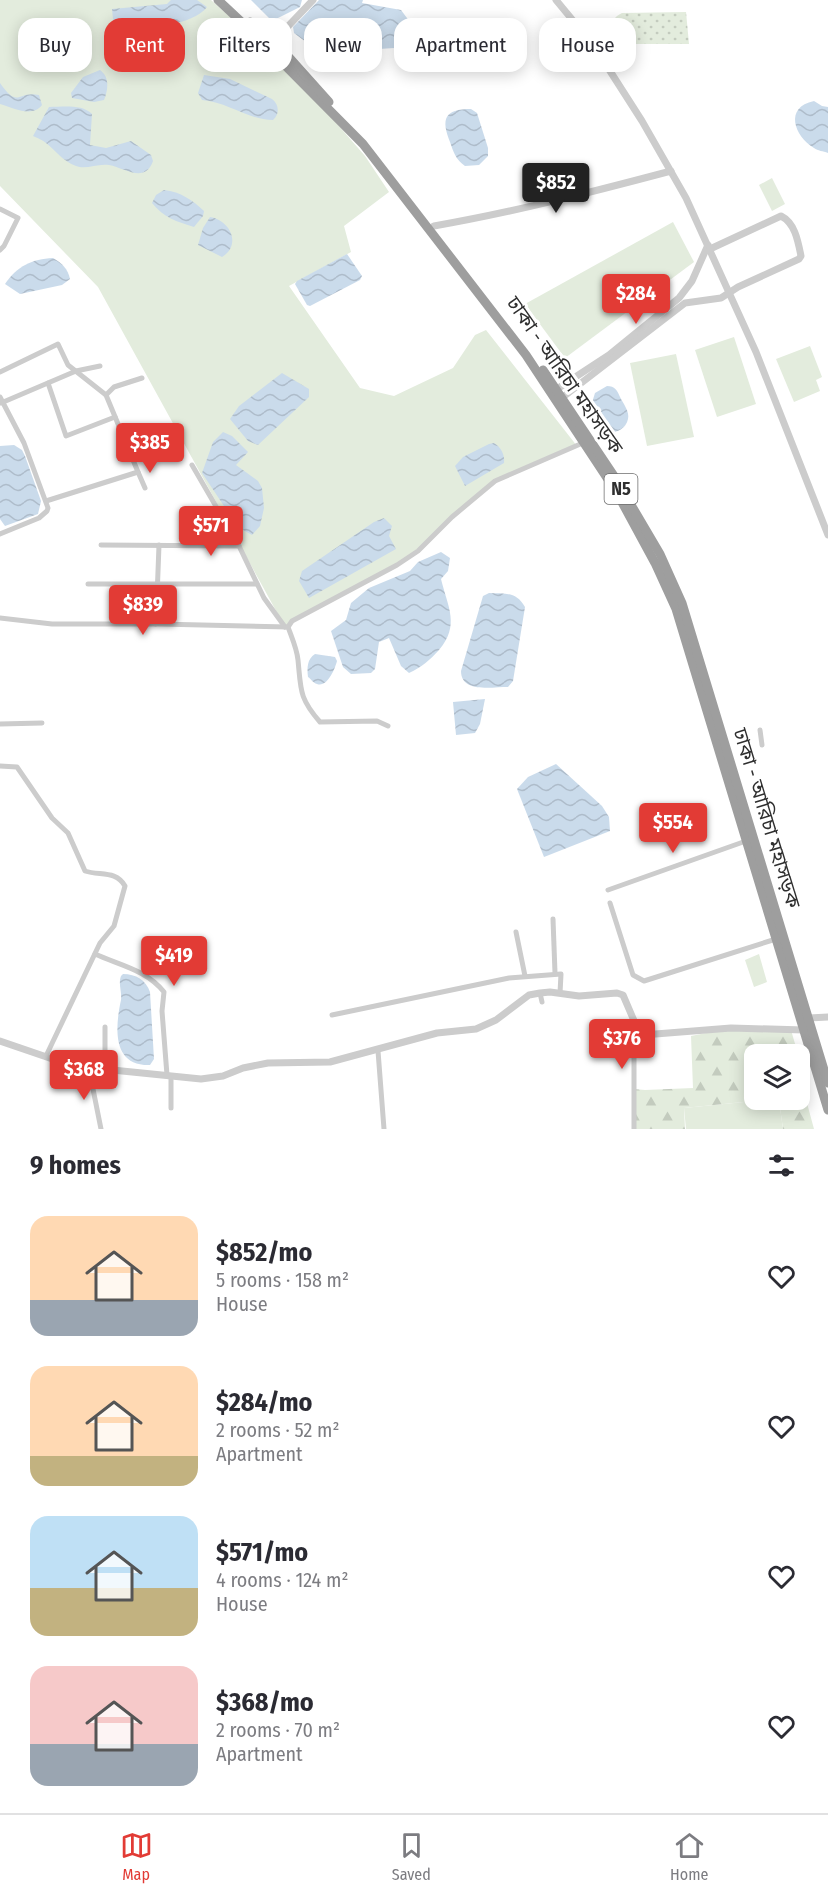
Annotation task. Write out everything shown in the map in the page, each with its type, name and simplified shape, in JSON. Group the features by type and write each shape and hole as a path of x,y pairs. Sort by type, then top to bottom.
{"highway":[{"name":"N5","path":"218,0 239,18"},
{"name":"ঢাকা - আরিচা মহাসড়ক","path":"226,0 244,18"},
{"name":"ঢাকা - আরিচা মহাসড়ক","path":"292,61 391,170 560,393 597,448 660,554 682,603 828,1083"},
{"name":"N5","path":"292,68 363,144 526,355 585,442"},
{"name":"ঢাকা - আরিচা মহাসড়ক","path":"585,442 617,493 676,609 828,1110"}],"street":[{"path":"292,22 313,0"},
{"path":"556,0 594,46 671,171 709,247 759,360 828,535"},
{"path":"434,226 563,200 671,171"},
{"path":"0,209 18,218 0,250"},
{"path":"781,216 787,219 797,236 801,256 799,259 738,287 721,298 685,303 560,393 679,298 692,281 709,247 781,216"},
{"path":"0,372 58,344 68,364 106,396 145,488"},
{"path":"0,534 44,515 47,511 46,501 41,493 24,443 1,401 76,371 100,366"},
{"path":"106,396 114,387 142,378"},
{"path":"48,383 66,436 115,417"},
{"path":"0,618 52,624 286,627 292,621 397,565 418,551 495,481 585,442"},
{"path":"192,465 239,546 264,598 286,627 298,657 299,687 308,708 320,722 377,721 388,726"},
{"path":"46,501 138,472"},
{"path":"101,545 239,546"},
{"path":"156,624 159,545"},
{"path":"88,584 257,584"},
{"path":"0,724 42,723"},
{"path":"760,730 762,744"},
{"path":"0,766 17,767 52,818 68,833 85,871 115,876 121,879 125,886 114,926 100,943 46,1056"},
{"path":"608,890 746,841"},
{"path":"610,903 633,975 644,981 776,939"},
{"path":"553,919 555,973"},
{"path":"516,932 525,976"},
{"path":"95,954 116,964 128,966 158,984 164,992 162,1011 171,1108"},
{"path":"332,1015 509,978 555,973 561,975 560,993"},
{"path":"0,1041 73,1066 201,1079 223,1076 243,1068 268,1063 330,1062 437,1034 476,1029 496,1020 529,995 540,993 560,993 567,996 617,993 623,995 638,1030 643,1035"},
{"path":"540,993 542,1002"},
{"path":"809,1018 828,1017"},
{"path":"105,1027 105,1069"},
{"path":"634,1129 634,1036 731,1028 804,1030"},
{"path":"378,1051 384,1129"},
{"path":"78,1083 89,1069"},
{"path":"89,1069 101,1129"}],"green space":[{"path":"0,0 211,0 231,18 197,18 197,72 292,72 365,156 389,192 344,226 351,252 289,286 360,388 394,396 453,368 475,335 486,330 577,446 495,481 406,559 285,627 98,287 0,186"},
{"path":"686,12 689,44 636,44 636,18 615,18 622,13"},
{"path":"772,178 785,204 772,211 759,185"},
{"path":"673,222 694,262 565,358 525,304"},
{"path":"734,337 756,404 717,417 695,350"},
{"path":"810,346 822,377 816,380 820,391 794,402 776,359"},
{"path":"676,354 694,437 647,446 630,363"},
{"path":"759,954 767,982 754,987 745,960"},
{"path":"731,1028 791,1030 795,1044 744,1044 744,1102 684,1108 685,1129 634,1129 634,1089 693,1088 691,1036"},
{"path":"744,1102 744,1110 780,1110 783,1129 686,1129 684,1108"},
{"path":"780,1110 809,1110 814,1129 783,1129"}],"water":[{"path":"171,0 197,0 207,7 201,13 185,21 185,18 113,18 112,9 167,4"},
{"path":"251,0 302,0 300,7 278,18 269,18"},
{"path":"319,0 363,0 362,3 401,10 407,18 394,18 394,48 382,49 382,18 304,18 304,40 294,33 293,27"},
{"path":"100,70 107,84 104,100 94,102 72,98 71,93 83,77"},
{"path":"204,75 230,79 272,99 278,109 277,115 273,120 264,119 202,100 198,93"},
{"path":"0,83 11,96 39,95 42,105 38,109 28,111 0,104"},
{"path":"814,101 828,107 828,153 807,143 795,122 799,109"},
{"path":"49,107 72,107 92,114 90,145 106,148 131,141 151,155 153,161 145,172 140,173 109,165 76,166 45,142 33,136"},
{"path":"471,109 477,113 488,148 488,156 479,165 465,166 454,152 447,134 446,121 450,113"},
{"path":"164,190 186,197 204,211 203,216 194,227 171,218 152,203 156,195"},
{"path":"210,217 223,223 231,234 231,246 222,257 198,245 203,228"},
{"path":"347,254 362,276 360,280 310,306 307,305 295,284 297,281"},
{"path":"53,258 64,267 69,275 70,279 62,285 20,294 5,284 20,268 38,260"},
{"path":"282,373 309,389 309,397 258,445 248,441 230,419 239,406"},
{"path":"607,386 617,390 628,413 628,419 621,430 608,433 596,428 590,417 595,393"},
{"path":"223,432 232,436 248,452 236,465 258,481 262,488 264,508 260,526 252,535 238,527 202,473 213,442"},
{"path":"494,443 502,451 504,463 465,486 455,466 463,457"},
{"path":"14,445 22,450 25,456 41,501 38,514 5,526 0,519 0,446"},
{"path":"384,518 392,526 389,536 396,549 309,598 299,581 302,571 374,522"},
{"path":"441,552 450,558 448,571 441,579 451,624 439,650 426,663 409,673 401,666 389,638 379,642 375,669 371,673 351,674 343,667 331,631 346,620 351,603 369,588 410,571 418,562"},
{"path":"489,593 514,596 525,607 513,681 508,687 471,686 462,678 461,671 483,596"},
{"path":"315,654 335,657 337,661 330,677 321,684 314,683 308,677 309,661"},
{"path":"485,699 480,724 475,733 456,735 453,702"},
{"path":"556,764 602,806 609,817 610,831 544,857 517,789 528,777"},
{"path":"123,974 140,978 150,992 154,1059 150,1065 138,1064 129,1059 119,1043 120,982"}]}
